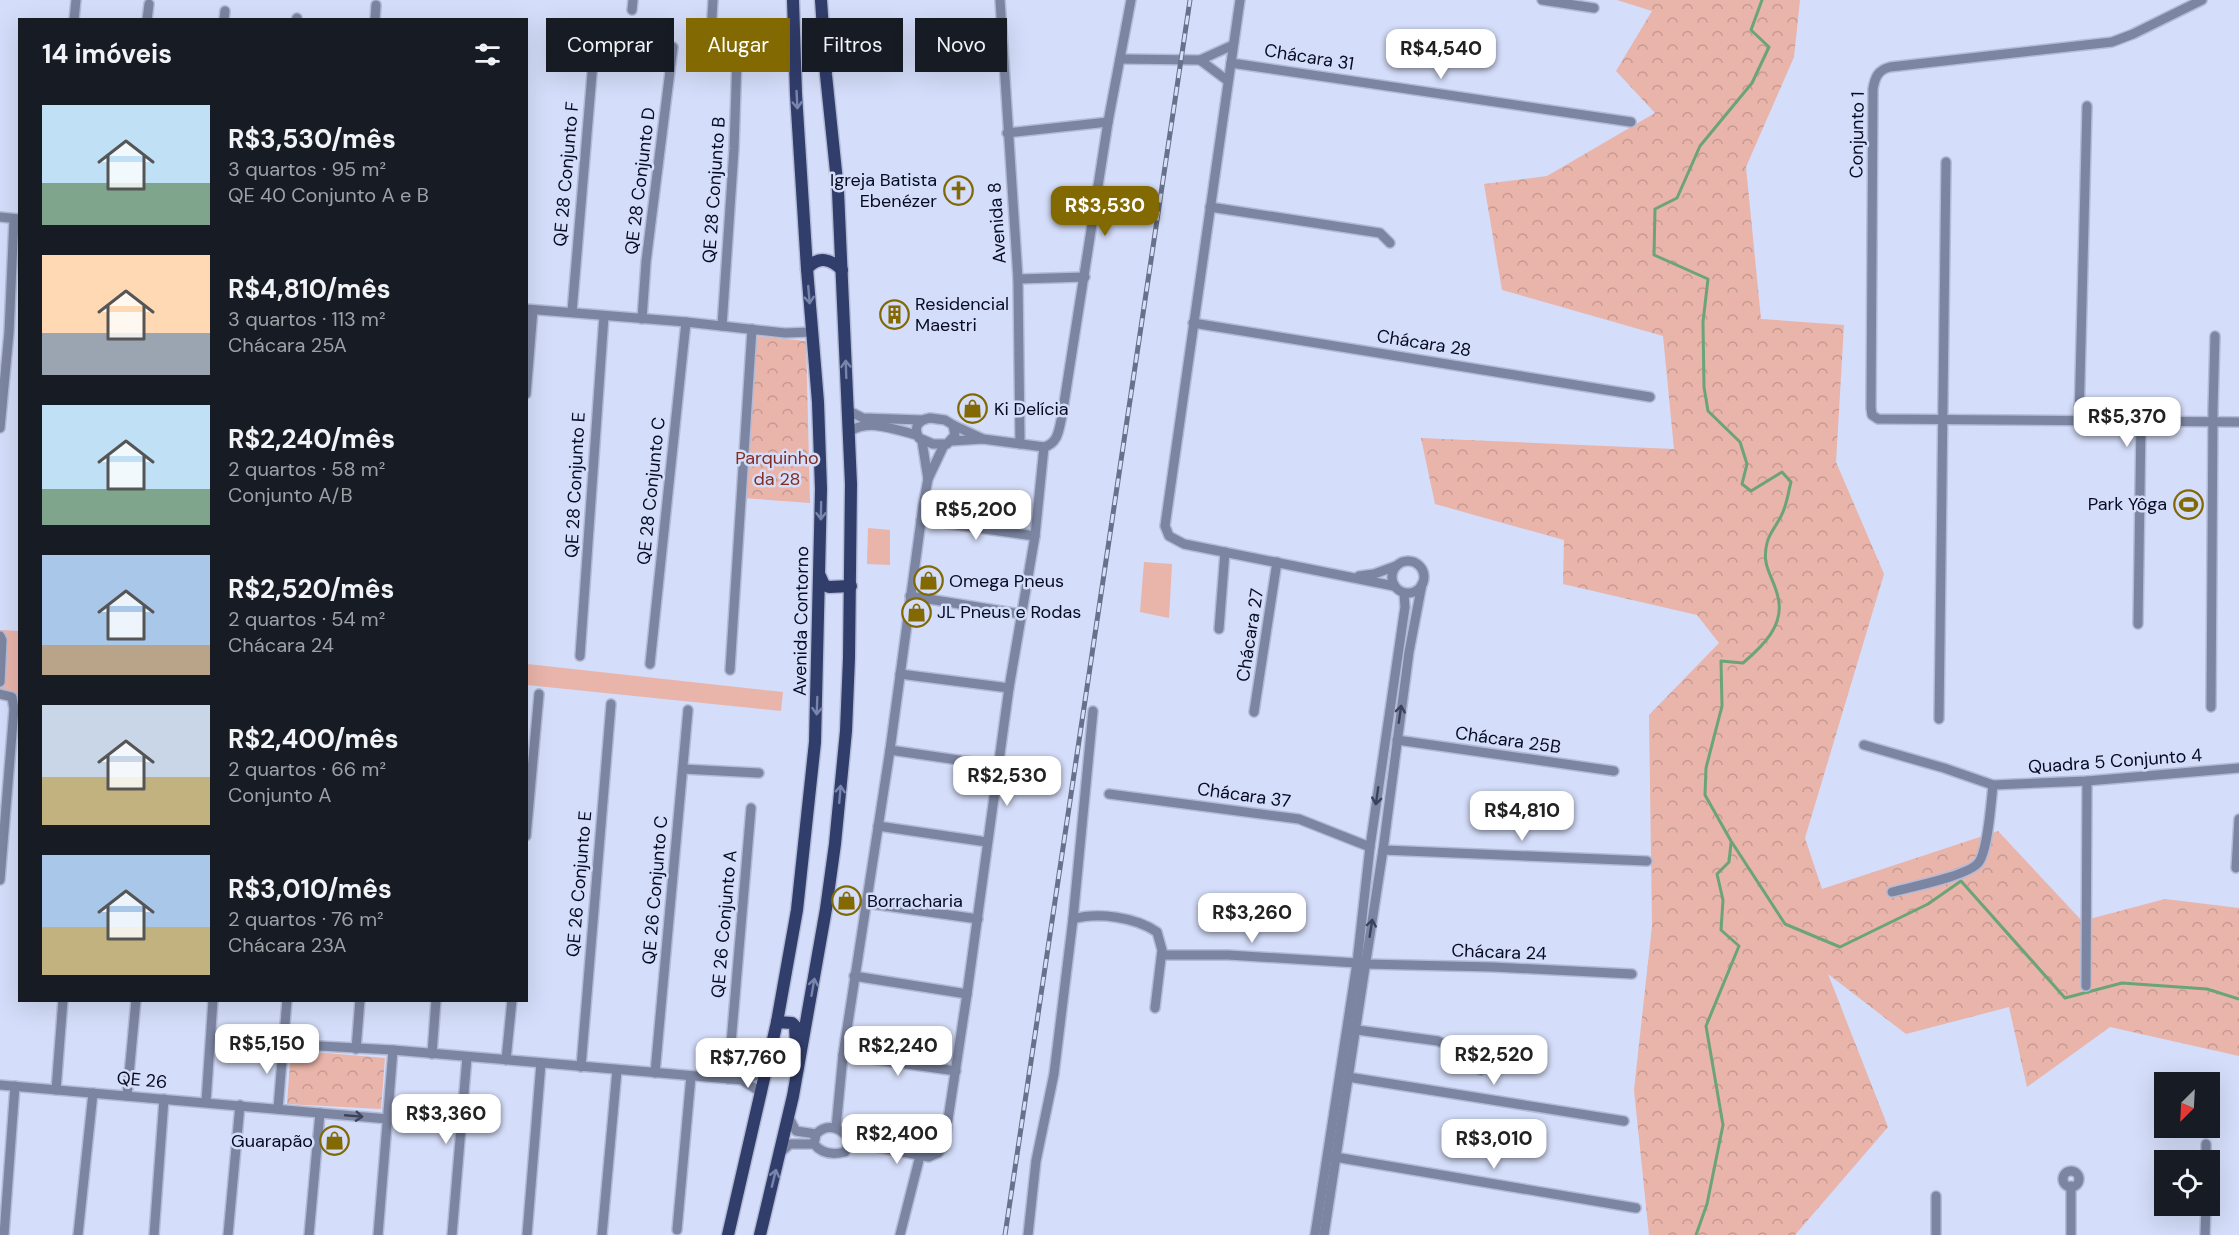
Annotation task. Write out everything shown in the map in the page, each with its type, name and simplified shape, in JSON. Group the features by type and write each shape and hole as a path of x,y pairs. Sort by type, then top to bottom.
{"main road":[{"name":"Avenida Contorno","path":"728,1235 762,1093 797,910 814,753 821,489 818,402 796,94 794,0"},
{"path":"760,1235 800,1062 836,844 846,731 851,586 851,484 838,191 821,0"},
{"path":"807,268 815,261 827,260 842,270"},
{"path":"820,575 824,585 851,586"},
{"path":"777,1022 792,1023 795,1026 796,1051 800,1062"}],"street":[{"path":"74,18 76,0"},
{"path":"712,0 712,18"},
{"name":"Avenida 8","path":"1000,0 1018,279 1020,444"},
{"path":"848,433 853,429 872,426 948,443 983,439 1044,447 1050,446 1056,440 1085,276 1108,122 1131,0"},
{"path":"1240,0 1165,526 1169,537 1176,542 1350,576 1394,586 1404,593 1418,590 1422,584"},
{"path":"1542,0 1594,8"},
{"name":"Conjunto 1","path":"1943,418 1882,418 1873,416 1871,408 1873,89 1878,74 1884,68 1890,67 2112,42 2202,0"},
{"path":"147,18 149,4"},
{"path":"375,18 376,5"},
{"path":"1120,59 1200,60 1233,45"},
{"path":"1200,60 1228,81"},
{"name":"Chácara 31","path":"1230,63 1631,122"},
{"name":"QE 28 Conjunto F","path":"572,312 592,72"},
{"name":"QE 28 Conjunto D","path":"642,320 646,262 670,72"},
{"name":"QE 28 Conjunto B","path":"722,326 734,149 736,72"},
{"path":"2079,422 2087,106"},
{"path":"1007,133 1108,122"},
{"path":"1939,719 1946,162"},
{"path":"1210,207 1380,233 1390,243"},
{"path":"0,217 17,219 0,428"},
{"path":"1018,279 1085,276"},
{"path":"528,352 530,309 785,333 812,332"},
{"name":"QE 28 Conjunto E","path":"580,656 604,316"},
{"name":"QE 28 Conjunto C","path":"650,664 686,322"},
{"name":"Chácara 28","path":"1193,323 1650,397"},
{"path":"730,670 752,329"},
{"path":"9,333 18,333"},
{"path":"2211,707 2215,336"},
{"path":"847,410 863,418 922,420 937,418 983,439"},
{"path":"1943,418 2079,422 2239,422"},
{"path":"922,420 916,427 928,479"},
{"path":"2138,624 2141,421"},
{"path":"836,1128 854,976 890,750 921,520 928,479 955,435 953,425"},
{"path":"850,1142 929,1157 938,1153 944,1146 1009,688 1035,536 1044,447"},
{"path":"921,520 1035,536"},
{"path":"1219,629 1225,552"},
{"path":"1324,1235 1351,1029 1383,850 1396,740 1415,614 1424,575 1420,566 1412,561 1403,561 1374,574 1350,576"},
{"name":"Chácara 27","path":"1254,712 1277,562"},
{"path":"1394,586 1391,576 1396,566"},
{"path":"1361,964 1370,848 1405,608 1404,593"},
{"path":"910,596 1021,614"},
{"path":"0,636 2,640 0,682"},
{"path":"900,674 1009,688"},
{"path":"0,880 3,801 14,709 12,697 2,694"},
{"path":"528,814 539,694"},
{"name":"QE 26 Conjunto E","path":"581,1066 611,704"},
{"name":"QE 26 Conjunto C","path":"655,1073 688,710"},
{"path":"1028,1235 1036,1161 1054,1074 1073,919 1093,711"},
{"name":"Chácara 25B","path":"1396,740 1614,771"},
{"path":"1864,745 1993,785 1983,853 1974,867 1892,892"},
{"path":"890,750 999,766"},
{"name":"Quadra 5 Conjunto 4","path":"1993,785 2087,781 2239,768"},
{"path":"683,769 759,773"},
{"path":"2086,986 2087,781"},
{"name":"Chácara 37","path":"1109,794 1299,819 1370,848"},
{"name":"QE 26 Conjunto A","path":"728,1079 751,808"},
{"path":"2236,868 2239,819"},
{"path":"878,826 987,842"},
{"path":"1383,850 1647,861"},
{"path":"865,903 978,919"},
{"path":"1073,919 1097,916 1134,921 1152,928 1159,935 1162,955 1155,1008"},
{"name":"Chácara 24","path":"1162,955 1632,974"},
{"path":"854,976 967,994"},
{"path":"56,1090 63,1002"},
{"path":"127,1096 136,1002"},
{"path":"206,1102 213,1002"},
{"path":"278,1109 287,1002"},
{"path":"356,1049 360,1002"},
{"path":"432,1054 436,1002"},
{"path":"506,1060 512,1002"},
{"path":"1351,1029 1438,1041 1454,1048 1481,1070"},
{"path":"1324,1235 1348,1077 1351,1029"},
{"path":"283,1044 393,1050 742,1080 754,1076 767,1065"},
{"path":"378,1235 393,1050"},
{"path":"843,1055 956,1071"},
{"path":"452,1235 467,1057"},
{"path":"527,1235 541,1063"},
{"path":"602,1235 616,1070"},
{"path":"677,1230 691,1076"},
{"path":"1348,1077 1624,1121"},
{"path":"742,1080 762,1093"},
{"name":"QE 26","path":"0,1085 388,1119"},
{"path":"4,1235 15,1086"},
{"path":"78,1235 93,1093"},
{"path":"154,1235 164,1099"},
{"path":"228,1235 240,1105"},
{"path":"309,1235 320,1113"},
{"path":"788,1116 796,1131 815,1139 821,1151 837,1154 845,1152 850,1142"},
{"path":"780,1154 790,1144 815,1139 824,1128 836,1128 847,1136 850,1142"},
{"path":"2206,1144 2206,1150"},
{"path":"900,1235 920,1156"},
{"path":"1335,1157 1636,1208"},
{"path":"2071,1169 2066,1173 2064,1179 2066,1184 2071,1186 2071,1235"},
{"path":"1936,1196 1936,1235"},
{"path":"2205,1235 2206,1216"}],"green space":[{"path":"1617,0 1800,0 1794,57 1746,167 1761,319 1844,325 1836,462 1884,574 1805,838 1822,889 1998,831 2082,921 2165,899 2239,908 2239,1056 2110,1027 2027,1087 2009,1007 1906,1034 1828,974 1888,1127 1795,1235 1649,1235 1634,1090 1652,926 1649,715 1719,643 1697,615 1563,584 1564,540 1435,504 1421,438 1674,449 1663,336 1502,290 1484,184 1547,176 1655,113 1616,71 1652,11"},
{"name":"Parquinho da 28","path":"756,336 806,341 810,503 743,498"},
{"path":"868,528 890,530 890,565 867,564"},
{"path":"1144,562 1172,564 1169,618 1140,612"},
{"path":"2,630 18,631 18,696 1,693"},
{"path":"528,664 783,692 781,711 528,685"},
{"path":"291,1050 385,1058 381,1109 287,1104"}],"waterway":[{"path":"1762,0 1751,30 1769,47 1752,83 1700,146 1677,198 1655,209 1654,255 1708,279 1703,322 1704,387 1708,411 1740,442 1747,464 1742,484 1751,491 1782,472 1791,482 1784,510 1767,543 1765,558 1778,597 1778,617 1765,642 1743,663 1721,661 1722,706 1706,768 1705,795 1731,841 1785,924 1840,947 1928,904 1961,881 2065,998 2122,983 2207,989 2239,999"},
{"path":"1696,1235 1707,1204 1723,1125 1706,1026 1739,946 1721,930 1723,900 1717,874 1729,862 1731,843"}],"railway":[{"path":"1005,1235 1190,0"}],"place":[{"name":"Igreja Batista Ebenézer","path":"958,190"},
{"name":"Residencial Maestri","path":"894,314"},
{"name":"Ki Delícia","path":"973,409"},
{"name":"Park Yôga","path":"2188,504"},
{"name":"Omega Pneus","path":"928,581"},
{"name":"JL Pneus e Rodas","path":"916,612"},
{"name":"Borracharia","path":"846,901"},
{"name":"Guarapão","path":"334,1141"}]}
